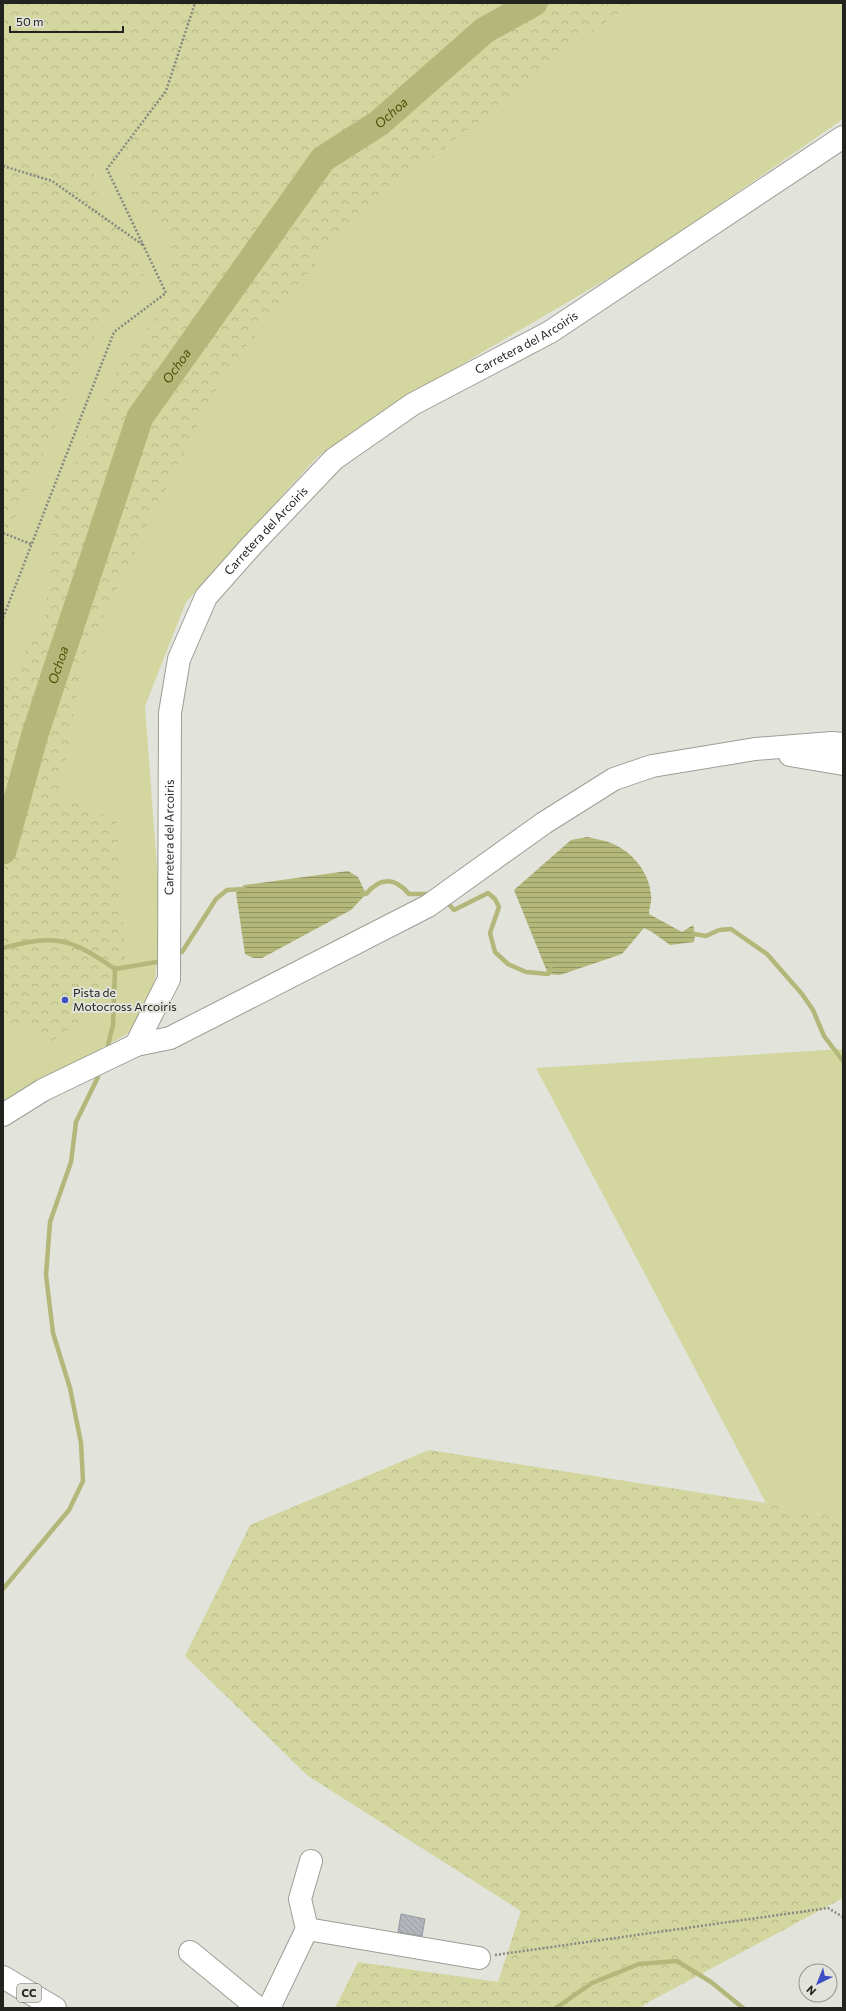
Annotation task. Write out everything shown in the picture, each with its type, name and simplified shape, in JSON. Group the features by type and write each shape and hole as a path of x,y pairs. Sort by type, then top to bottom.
{"street":[{"name":"Carretera del Arcoiris","path":"136,1045 169,979 170,712 179,659 206,597 252,545 334,459 413,404 550,332 843,136"},
{"path":"3,1115 43,1090 136,1045 170,1038 430,904 544,823 614,779 652,766 755,749 832,743 843,744"},
{"path":"755,749 843,764"},
{"path":"269,2008 307,1929 300,1899 310,1861"},
{"path":"307,1929 479,1958"},
{"path":"190,1952 258,2008"},
{"name":"CC","path":"3,1977 55,2008"}],"path":[{"path":"3,618 114,332 166,293 106,169 166,91 195,3"},
{"path":"3,166 52,181 143,246"},
{"path":"3,533 31,544"},
{"path":"479,1958 828,1908 843,1917"}],"green space":[{"path":"3,3 843,3 843,119 643,258 474,357 318,456 186,602 145,706 161,922 154,988 129,1033 3,1103"},
{"path":"3,3 632,3 585,37 350,223 228,368 150,520 84,656 59,797 116,820 126,967 94,1011 48,1045 32,1028 3,1024 3,691 45,615 56,503 123,359 169,300 172,238 129,191 132,158 94,159 94,188 150,286 101,320 14,521 3,560"},
{"path":"843,1049 843,1519 766,1503 536,1068"},
{"path":"429,1450 766,1503 843,1519 843,1898 647,2003 641,2008 335,2008 358,1962 498,1982 521,1911 308,1776 185,1656 250,1525"}],"shaded area":[{"path":"587,837 611,843 626,851 633,857 643,871 650,887 651,898 649,914 682,932 693,925 695,934 694,942 670,945 644,928 622,954 560,975 548,974 514,890 571,840"},
{"path":"348,871 358,877 366,894 351,910 262,958 253,958 245,954 236,893 244,885"}],"building":[{"path":"401,1914 425,1919 422,1936 398,1932"}],"waterway":[{"name":"Ochoa","path":"3,851 35,734 140,417 323,159 379,123 485,30 534,3"},
{"path":"361,894 366,894 377,884 388,881 398,884 409,894 432,894"},
{"path":"182,952 216,899 227,890 245,889"},
{"path":"446,901 454,910 488,893 495,899 499,907 490,933 495,952 508,964 526,972 548,974 551,969"},
{"path":"691,935 695,934 706,936 719,930 731,929 767,954 802,994 813,1010 824,1036 843,1061"},
{"path":"3,948 36,941 50,940 62,942 74,945 86,951 115,969 113,1025 108,1045"},
{"path":"115,969 162,961"},
{"path":"3,1589 69,1510 83,1481 81,1443 70,1388 53,1333 46,1275 50,1222 71,1162 76,1122 98,1077"},
{"path":"556,2008 592,1983 639,1964 677,1961 711,1982 743,2008"}],"place":[{"name":"Pista de Motocross Arcoiris","path":"65,1000"}]}
